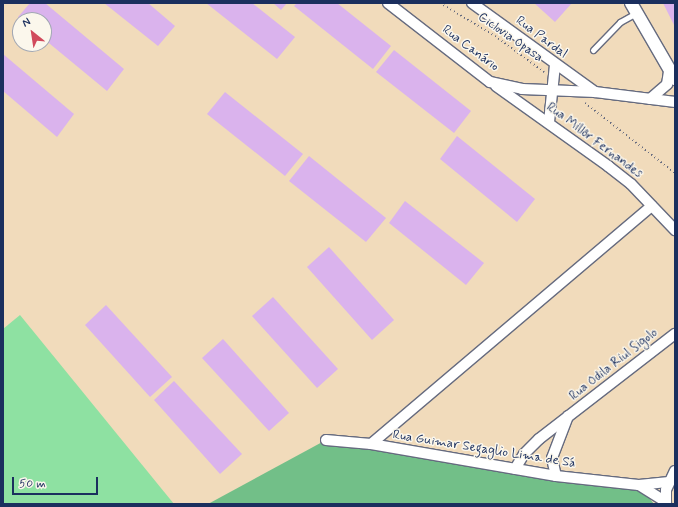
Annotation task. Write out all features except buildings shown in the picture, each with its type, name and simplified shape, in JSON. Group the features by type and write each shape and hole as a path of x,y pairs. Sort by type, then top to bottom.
{"street":[{"name":"Rua Canário","path":"388,3 490,82 553,92 595,92 675,102"},
{"name":"Rua Pardal","path":"472,3 555,65 595,92"},
{"path":"634,8 672,75 667,84 650,99"},
{"path":"549,122 555,65"},
{"name":"Rua Millôr Fernandes","path":"490,82 549,122 620,175 675,230"},
{"path":"370,444 652,206"},
{"name":"Rua Odila Riul Sigolo","path":"516,469 524,454 539,439 675,334"},
{"name":"Rua Odila Riul Sigolo","path":"556,476 552,458 568,416"},
{"name":"Rua Guimar Segaglio Lima de Sá","path":"326,440 370,444 447,460 556,476 638,485 669,482"},
{"path":"666,503 669,482 675,471"},
{"name":"Rua Guimar Segaglio Lima de Sá","path":"638,485 666,503"}],"lane":[{"path":"593,50 634,8"}],"path":[{"name":"Ciclovia Opasa","path":"440,3 494,36 546,74"},
{"path":"582,100 675,173"}],"green space":[{"path":"20,315 174,504 3,504 3,329"},
{"path":"326,440 639,485 654,504 208,504"}]}
